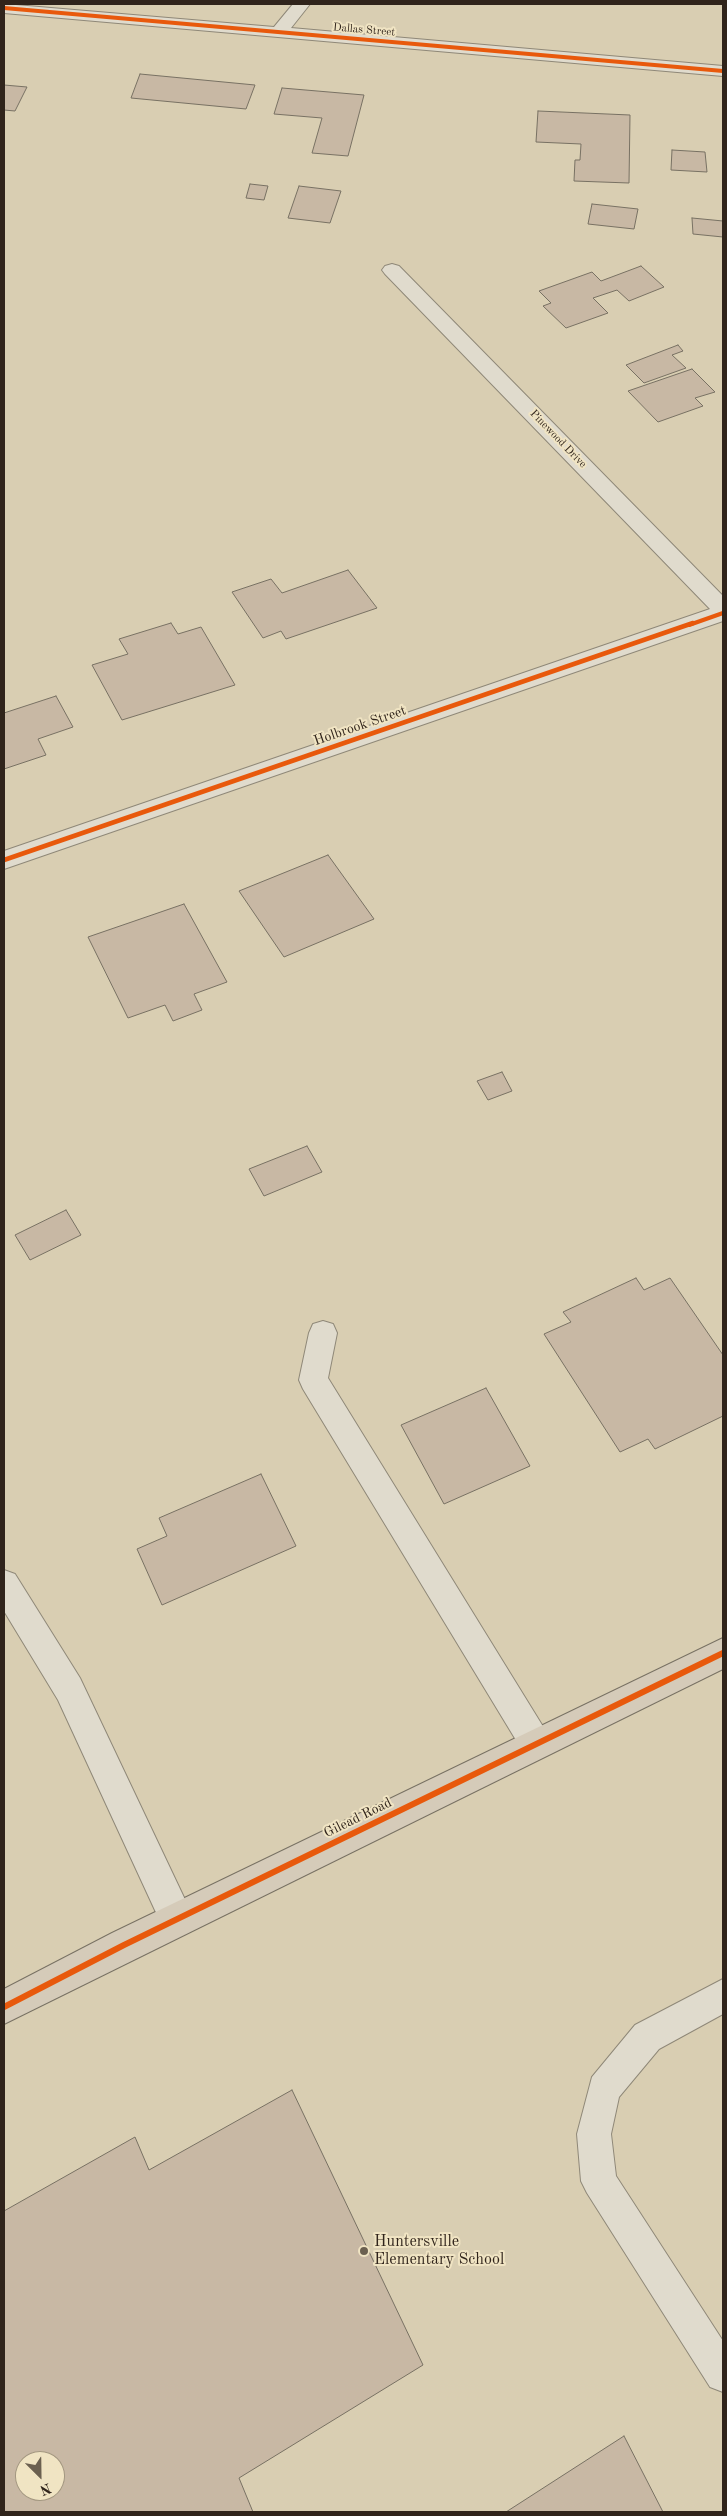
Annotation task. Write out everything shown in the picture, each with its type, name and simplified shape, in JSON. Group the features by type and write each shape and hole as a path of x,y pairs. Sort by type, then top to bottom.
{"main road":[{"name":"Gilead Road","path":"4,2007 177,1920 723,1654"}],"street":[{"path":"279,32 302,4"},
{"name":"Dallas Street","path":"4,8 723,71"},
{"name":"Pinewood Drive","path":"392,270 723,611"},
{"name":"Holbrook Street","path":"4,860 723,611"},
{"path":"323,1333 312,1380 536,1744"},
{"path":"4,1584 69,1689 177,1920"},
{"path":"723,1996 647,2037 604,2089 594,2134 599,2181 723,2374"}],"building":[{"path":"140,74 255,85 246,109 131,98"},
{"path":"4,85 27,87 15,111 4,110"},
{"path":"282,88 364,95 348,156 312,153 322,118 274,114"},
{"path":"538,111 630,115 629,183 574,181 575,160 580,160 581,144 536,142"},
{"path":"672,150 705,152 707,172 671,170"},
{"path":"250,184 268,186 264,200 246,198"},
{"path":"299,186 341,191 330,223 288,218"},
{"path":"592,204 638,209 634,229 588,224"},
{"path":"692,218 723,221 723,237 693,234"},
{"path":"641,266 664,287 629,301 617,290 593,298 608,313 566,328 543,306 551,303 539,291 592,272 601,281"},
{"path":"678,345 683,351 672,355 686,368 644,383 626,365"},
{"path":"692,369 715,392 695,398 703,406 658,422 628,391"},
{"path":"348,570 377,608 286,639 281,631 263,638 232,592 271,579 282,593"},
{"path":"171,623 178,634 201,627 235,685 122,720 92,665 128,654 119,639"},
{"path":"56,696 73,727 38,739 46,755 4,769 4,713"},
{"path":"328,855 374,919 284,957 239,891"},
{"path":"184,904 227,982 194,994 202,1010 173,1021 165,1005 128,1018 88,937"},
{"path":"502,1072 512,1091 488,1100 477,1081"},
{"path":"307,1146 322,1172 264,1196 249,1169"},
{"path":"66,1210 81,1235 30,1260 15,1235"},
{"path":"636,1278 644,1290 670,1278 723,1355 723,1416 655,1449 648,1439 620,1452 544,1334 571,1322 563,1312"},
{"path":"486,1388 530,1466 444,1504 401,1425"},
{"path":"261,1474 296,1546 162,1605 137,1549 167,1536 159,1518"},
{"path":"292,2090 423,2365 239,2478 253,2512 4,2512 4,2211 135,2137 149,2170"},
{"path":"624,2436 663,2512 506,2512"}],"cycle path":[{"path":"4,8 723,71"},
{"path":"4,860 723,613"},
{"path":"4,2007 124,1945 723,1653"}],"place":[{"name":"Huntersville Elementary School","path":"364,2251"}]}
